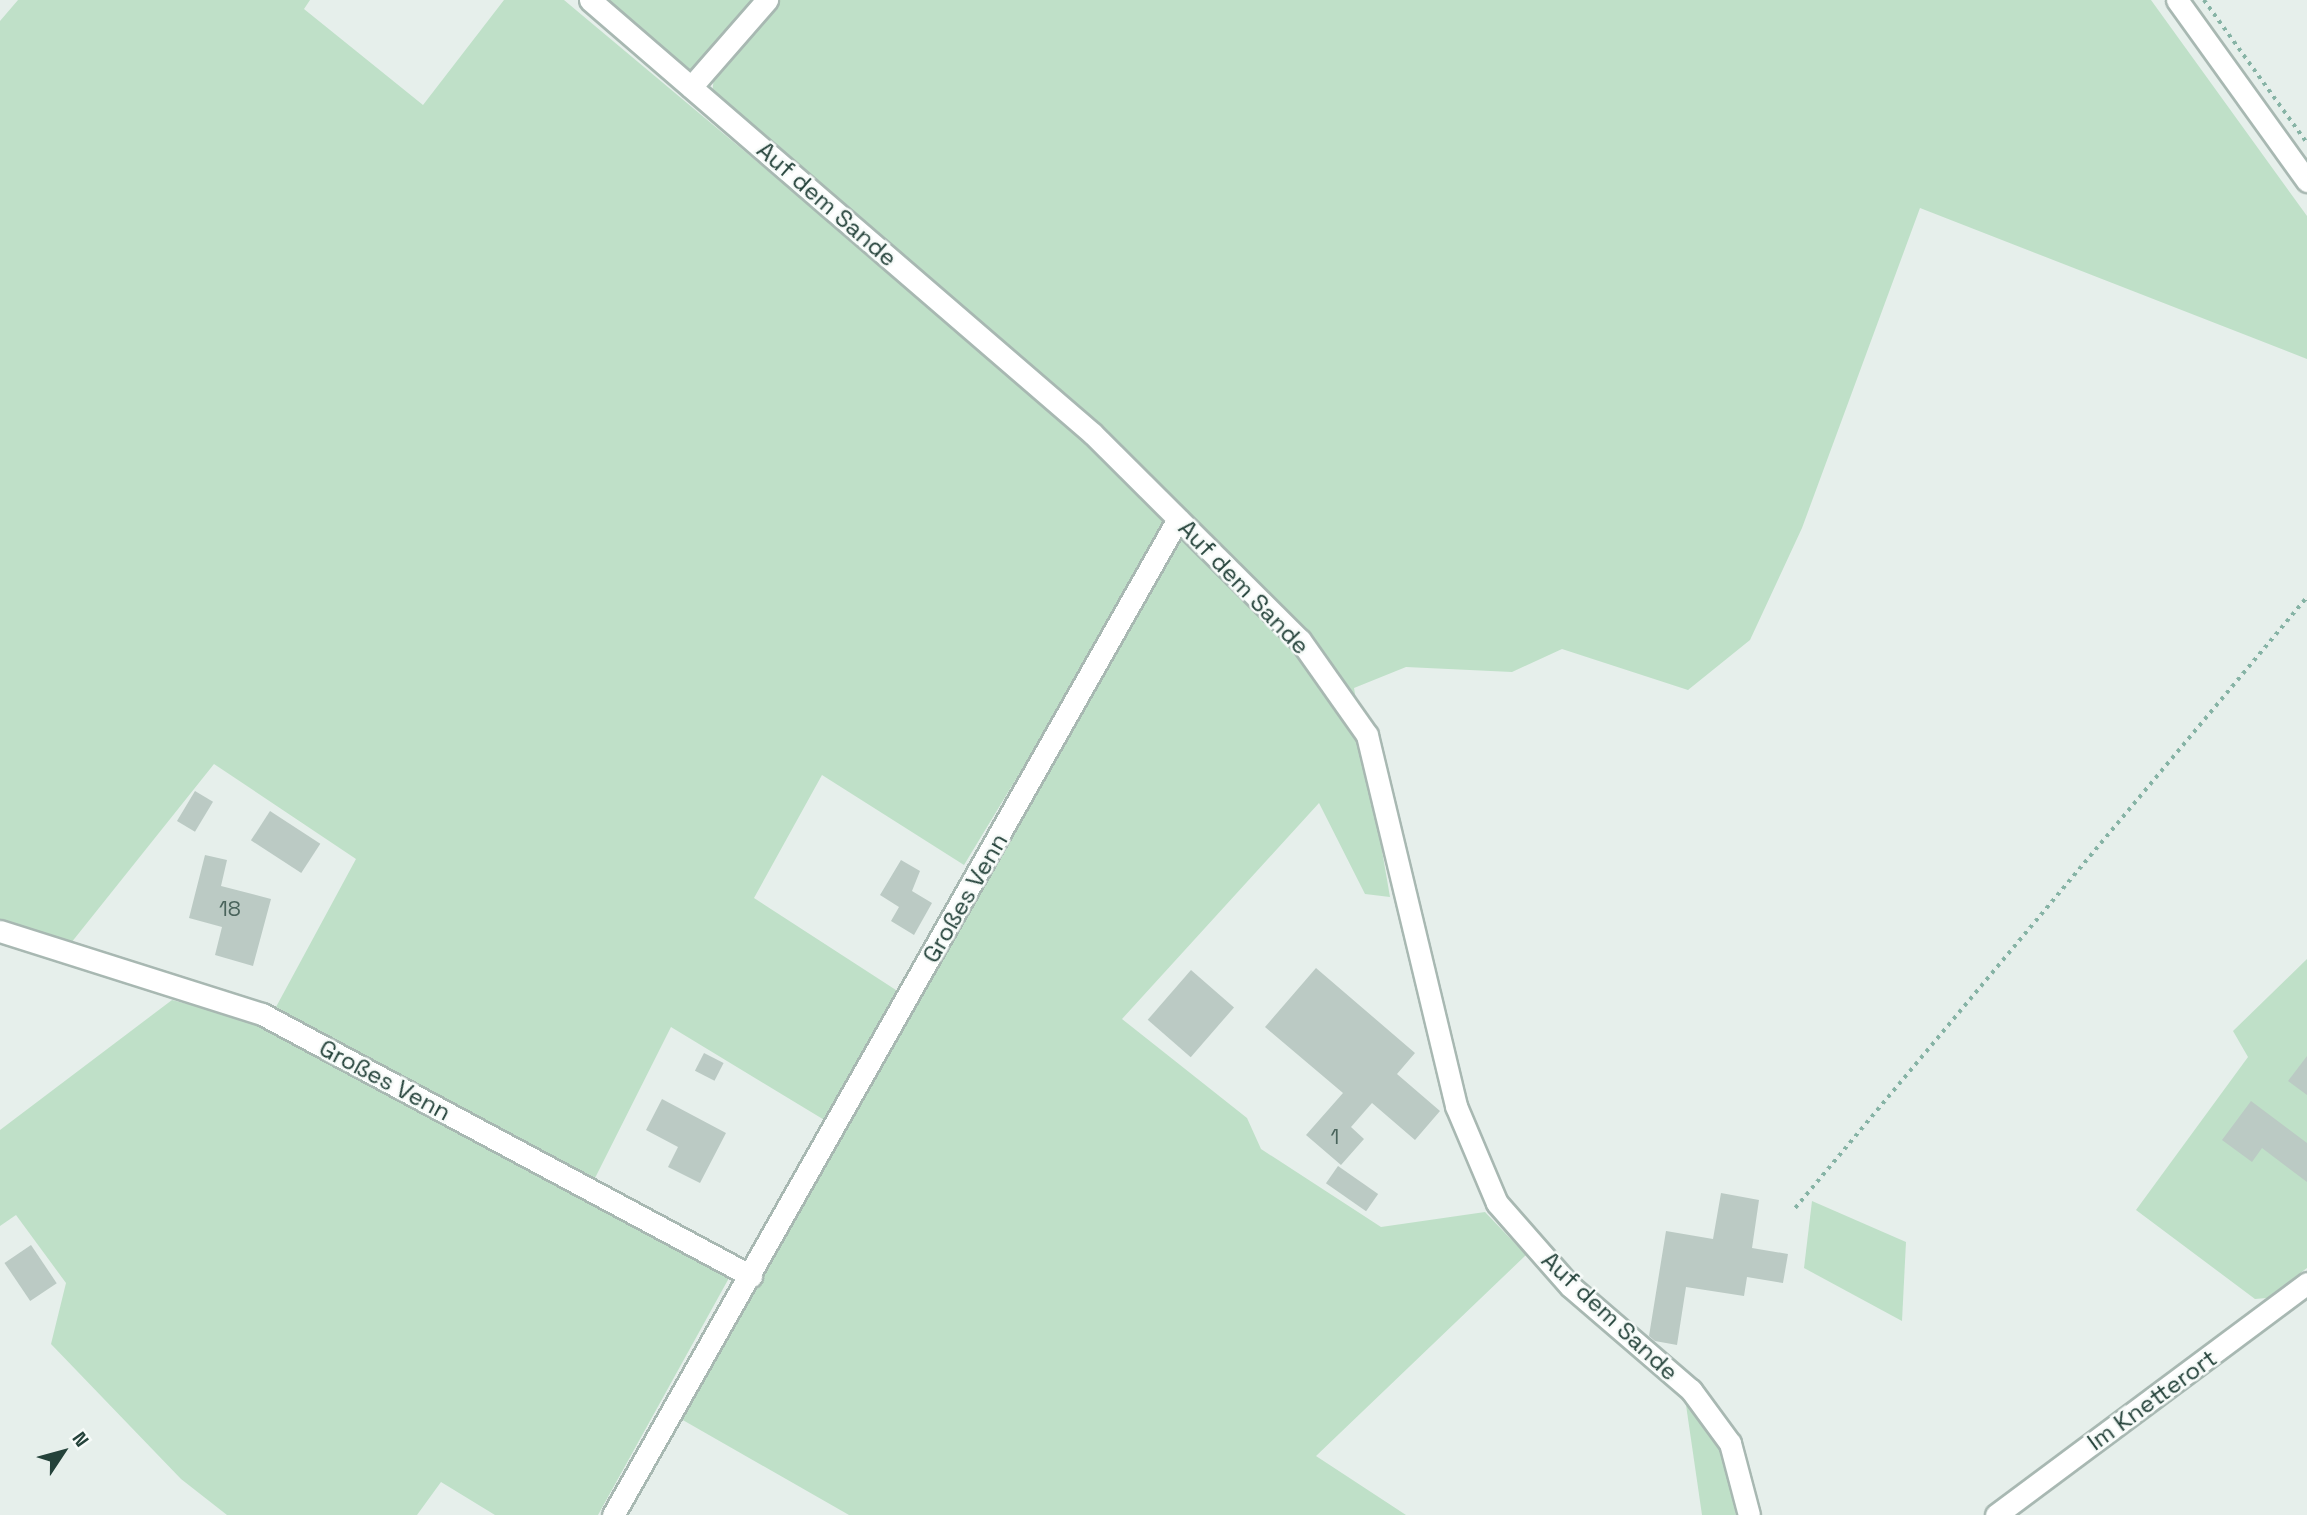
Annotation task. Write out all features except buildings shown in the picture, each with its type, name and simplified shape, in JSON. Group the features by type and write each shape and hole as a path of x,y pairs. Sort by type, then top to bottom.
{"street":[{"name":"Auf dem Sande","path":"590,0 1093,434 1300,640 1367,735 1456,1106 1497,1203 1570,1286 1690,1390 1730,1443 1749,1515"},
{"path":"691,87 767,0"},
{"path":"2177,0 2307,181"},
{"name":"Großes Venn","path":"612,1515 751,1276 1178,519"},
{"name":"Großes Venn","path":"0,931 262,1014 751,1276"},
{"name":"Im Knetterort","path":"1996,1515 2307,1283"}],"path":[{"path":"2204,0 2307,143"},
{"path":"1795,1208 2307,597"}],"green space":[{"path":"18,0 310,0 304,9 423,105 504,0 564,0 983,351 710,113 716,58 767,0 2151,0 2307,216 2307,359 1920,208 1802,528 1750,640 1688,690 1562,649 1512,672 1406,667 1354,688 1390,897 1365,894 1319,803 1122,1019 1247,1118 1261,1149 1381,1227 1485,1212 1526,1255 1316,1456 1406,1515 849,1515 681,1419 950,941 1128,594 964,865 822,775 754,898 899,992 826,1121 671,1027 593,1182 276,1007 356,859 214,764 71,943 0,920 0,21"},
{"path":"606,0 755,0 690,74"},
{"path":"2307,959 2307,1268 2267,1298 2255,1299 2136,1210 2248,1057 2233,1031"},
{"path":"172,1000 254,1021 729,1278 598,1515 495,1515 441,1482 417,1515 227,1515 181,1479 51,1344 66,1283 16,1215 0,1226 0,1130"},
{"path":"1812,1201 1906,1242 1902,1321 1804,1268"},
{"path":"1685,1398 1721,1450 1736,1515 1702,1515"}]}
